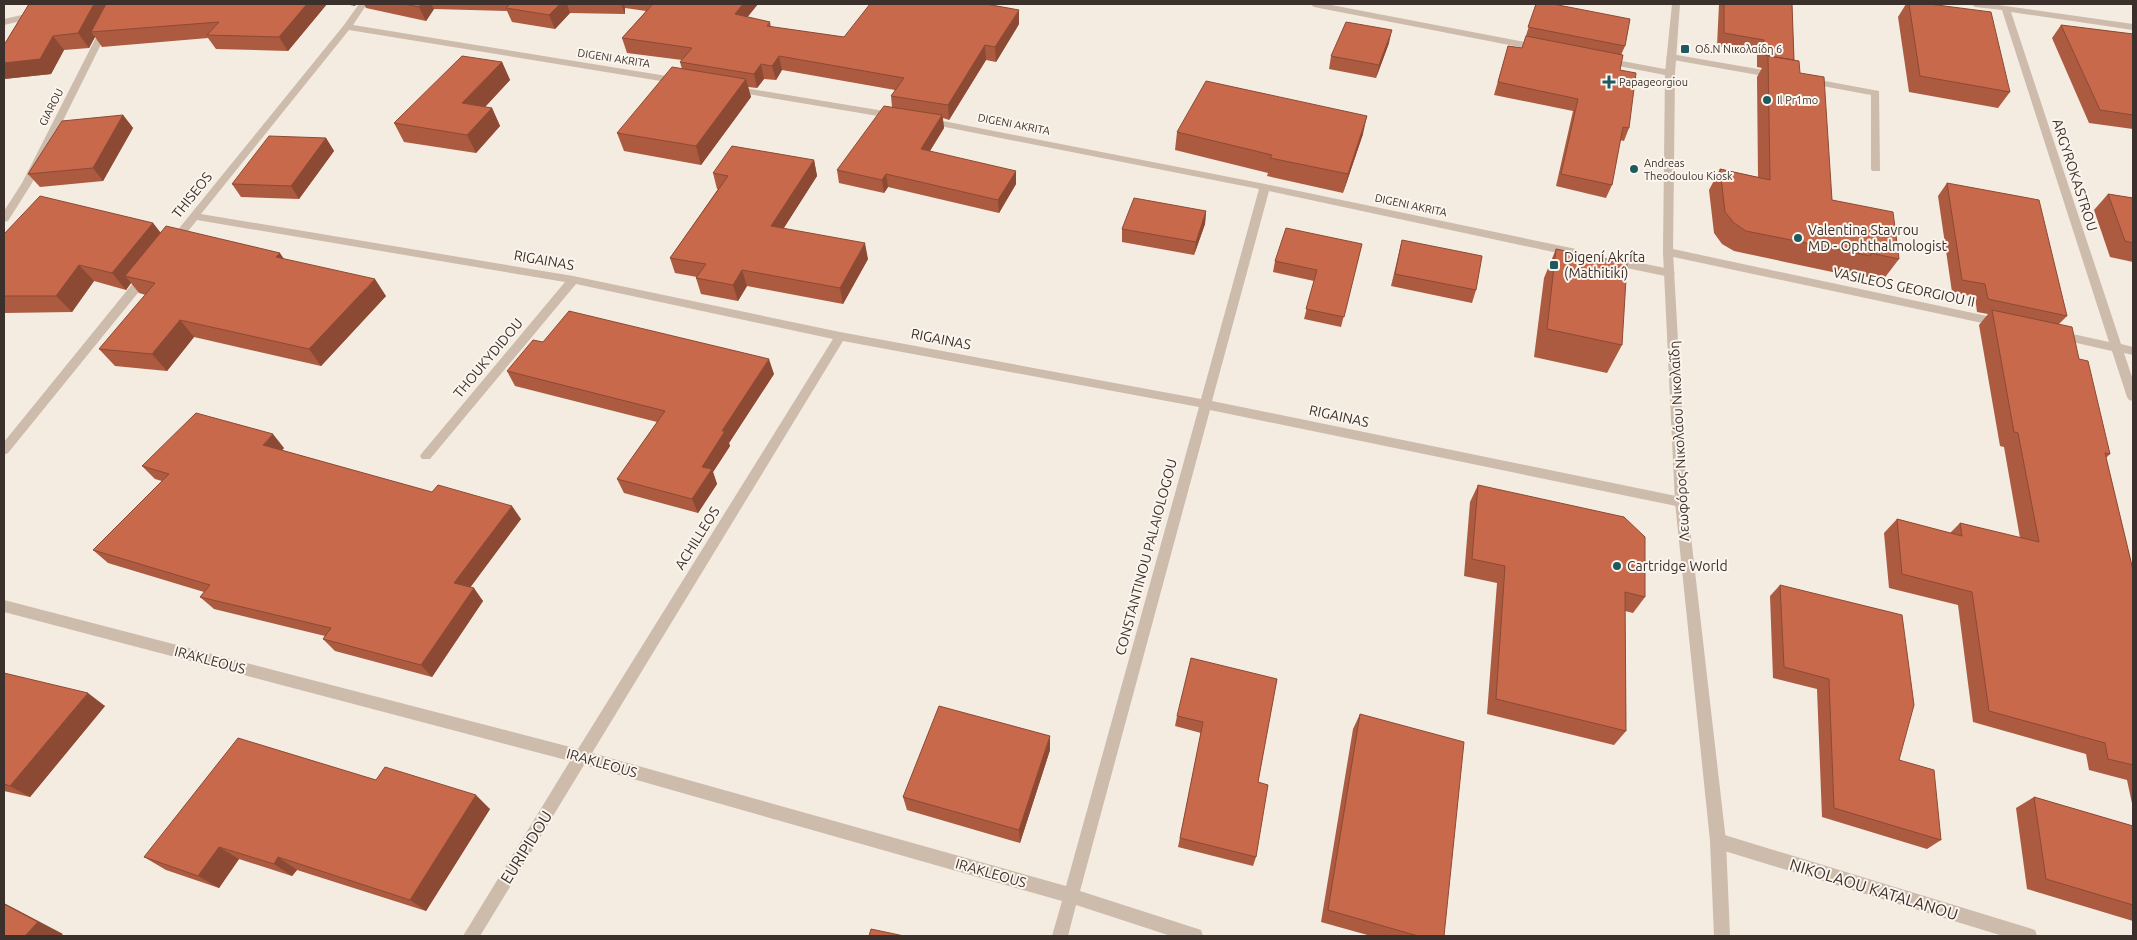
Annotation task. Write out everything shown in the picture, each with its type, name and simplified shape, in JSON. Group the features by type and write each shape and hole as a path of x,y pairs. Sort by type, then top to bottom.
{"street":[{"name":"GIAROU","path":"4,219 27,183 117,4"},
{"name":"THISEOS","path":"163,254 347,28 363,4"},
{"path":"1314,4 1555,51"},
{"name":"Λεωφόρος Νικολάου Νικολαΐδη","path":"1676,4 1670,73 1668,252 1681,502 1718,841 1722,936"},
{"path":"1975,4 2133,28"},
{"name":"ARGYROKASTROU","path":"2006,10 2133,397"},
{"path":"4,22 43,13"},
{"name":"DIGENI AKRITA","path":"347,28 691,83"},
{"path":"1671,57 1876,93 1876,169"},
{"path":"1593,58 1670,73"},
{"name":"DIGENI AKRITA","path":"721,88 912,118 1265,187 1583,255"},
{"name":"CONSTANTINOU PALAIOLOGOU","path":"1060,936 1069,896 1265,187"},
{"name":"RIGAINAS","path":"194,216 573,280 840,336 1204,404 1681,502"},
{"name":"VASILEOS GEORGIOU II","path":"1668,252 2010,325"},
{"path":"1602,259 1670,273"},
{"path":"4,450 151,269"},
{"name":"THOUKYDIDOU","path":"426,456 573,280"},
{"path":"2050,333 2133,352"},
{"name":"ACHILLEOS","path":"581,757 840,336"},
{"name":"IRAKLEOUS","path":"4,606 581,757 1069,896 1195,936"},
{"name":"EURIPIDOU","path":"471,936 581,757"},
{"name":"NIKOLAOU KATALANOU","path":"1718,841 2029,936"}],"building":[{"path":"29,4 94,4 78,33 53,36 40,59 4,63 4,45"},
{"path":"106,4 307,4 279,37 207,35 219,22 91,32"},
{"path":"404,4 421,4 419,7"},
{"path":"510,4 560,4 549,15 506,8"},
{"path":"653,4 743,4 735,14 770,22 767,26 844,37 870,4 986,4 1019,10 995,47 985,45 948,105 891,96 904,78 779,56 772,66 761,64 754,74 680,62 692,48 622,38"},
{"path":"1536,4 1553,4 1630,19 1625,46 1528,27"},
{"path":"1724,4 1792,4 1794,60 1764,55 1764,40 1724,33"},
{"path":"1909,4 1929,4 1991,12 2010,92 1920,76"},
{"path":"1346,22 1392,30 1379,65 1331,56"},
{"path":"2061,25 2133,34 2133,115 2100,110"},
{"path":"1526,36 1623,55 1620,70 1636,73 1629,128 1623,127 1612,185 1561,174 1578,99 1498,82 1508,46 1522,48"},
{"path":"462,56 502,62 462,103 492,108 467,135 394,123"},
{"path":"1768,56 1799,61 1800,73 1824,77 1832,200 1893,212 1899,259 1870,253 1871,256 1746,231 1734,223 1725,212 1720,169 1770,180"},
{"path":"672,67 746,79 696,146 617,133"},
{"path":"1206,81 1367,116 1348,174 1270,158 1272,155 1177,132"},
{"path":"884,106 942,115 921,149 1016,171 998,200 886,174 882,180 837,170"},
{"path":"123,115 93,168 28,174 62,121"},
{"path":"269,136 326,138 291,186 232,184"},
{"path":"732,146 814,160 771,226 865,243 840,288 742,270 733,285 696,278 706,264 670,258 728,176 713,173"},
{"path":"1947,183 2039,200 2067,316 1988,299 1985,284 1962,280"},
{"path":"2108,194 2133,198 2133,243 2125,241"},
{"path":"40,196 153,223 112,273 79,265 56,296 4,296 4,234"},
{"path":"1134,198 1206,211 1196,242 1122,229"},
{"path":"166,226 280,253 276,257 375,279 309,349 180,320 152,354 99,349 155,283 125,276"},
{"path":"1286,228 1362,244 1344,317 1306,309 1317,270 1275,261"},
{"path":"1402,240 1482,256 1476,290 1395,274"},
{"path":"1556,249 1627,263 1622,345 1547,329"},
{"path":"1992,310 2072,327 2079,359 2088,361 2110,454 2105,453 2133,570 2133,765 2108,759 2105,743 1989,711 1972,592 1902,574 1897,519 1962,536 1960,523 2039,542 2018,433 2014,432"},
{"path":"569,311 769,359 722,431 725,431 702,467 712,469 692,499 617,479 665,411 507,371 533,340 543,342"},
{"path":"196,413 273,434 263,445 432,492 438,485 512,506 454,583 474,588 421,665 323,639 331,628 200,597 210,585 93,550 169,474 142,466"},
{"path":"1478,485 1624,517 1645,537 1645,597 1625,592 1626,731 1496,699 1505,566 1472,559"},
{"path":"1780,585 1902,615 1914,705 1899,760 1934,770 1941,840 1834,808 1829,679 1784,667"},
{"path":"1191,658 1277,679 1258,782 1268,785 1256,857 1180,838 1203,722 1177,716"},
{"path":"4,673 88,693 10,786 4,784"},
{"path":"939,706 1050,736 1019,830 903,797"},
{"path":"1360,714 1464,742 1444,936 1418,936 1328,910"},
{"path":"238,738 376,780 385,767 476,795 410,900 278,857 274,864 219,847 198,876 144,857"},
{"path":"2034,797 2133,826 2133,905 2046,879"},
{"path":"4,904 38,922 25,936 4,936"},
{"path":"871,929 904,936 869,936"}],"place":[{"name":"Οδ.Ν Νικολαίδη 6","path":"1685,49"},
{"name":"Papageorgiou","path":"1609,82"},
{"name":"Il Pr1mo","path":"1767,100"},
{"name":"Andreas Theodoulou Kiosk","path":"1634,169"},
{"name":"Valentina Stavrou MD - Ophthalmologist","path":"1798,238"},
{"name":"Digení Akríta (Mathitikí)","path":"1554,265"},
{"name":"Cartridge World","path":"1617,566"}]}
